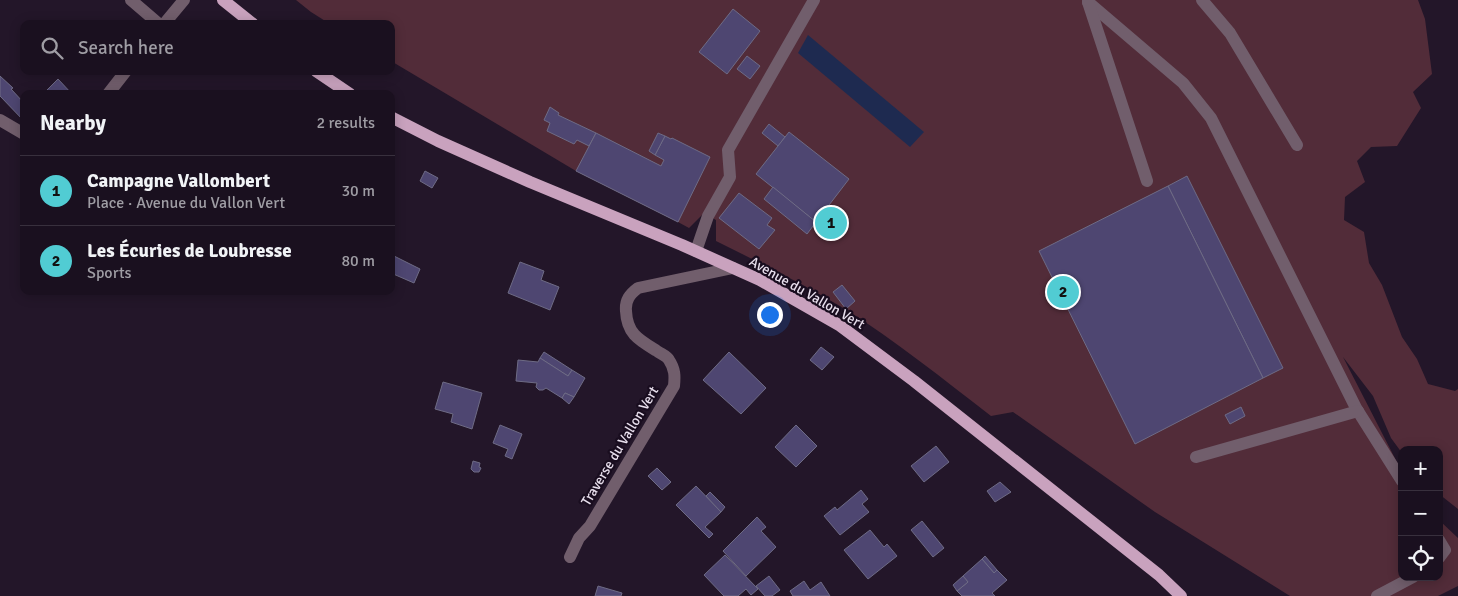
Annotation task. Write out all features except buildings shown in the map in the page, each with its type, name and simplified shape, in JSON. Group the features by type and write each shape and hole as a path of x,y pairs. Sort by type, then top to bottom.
{"main road":[{"path":"223,0 248,20"},
{"path":"322,75 344,90"},
{"name":"Avenue du Vallon Vert","path":"395,119 438,141 530,182 696,251 760,280 839,325 914,381 1159,575 1181,596"},
{"name":"Avenue du Vallon Vert","path":"1159,575 1193,596"}],"street":[{"path":"130,0 154,20"},
{"path":"167,20 184,0"},
{"path":"696,251 708,216 730,177 728,150 814,0"},
{"path":"1202,0 1230,33 1297,145"},
{"path":"1088,1 1147,181"},
{"path":"1088,1 1182,83 1211,118 1358,411 1398,475"},
{"path":"111,90 123,75"},
{"path":"0,120 20,132"},
{"name":"Traverse du Vallon Vert","path":"570,557 578,538 590,526 674,386 676,373 668,358 638,340 630,329 626,316 626,305 630,295 638,288 733,268"},
{"path":"1196,456 1358,411"},
{"path":"1377,596 1405,581"}],"shaded area":[{"path":"296,0 1418,0 1425,19 1432,74 1413,92 1421,108 1397,146 1371,147 1357,161 1365,182 1345,197 1344,220 1364,232 1369,263 1382,285 1402,337 1417,359 1428,384 1455,391 1458,389 1458,509 1443,497 1443,446 1398,446 1398,448 1391,438 1373,396 1343,357 1398,464 1398,581 1443,581 1443,524 1458,538 1458,586 1438,596 1290,596 1155,512 1013,412 991,416 864,321 798,282 716,241 716,220 704,213 689,228 576,171 395,63 395,20 324,20"}],"water":[{"path":"808,35 924,132 910,147 798,53"}],"place":[{"name":"Campagne Vallombert","path":"831,223"},
{"name":"Les Écuries de Loubresse","path":"1063,292"}]}
